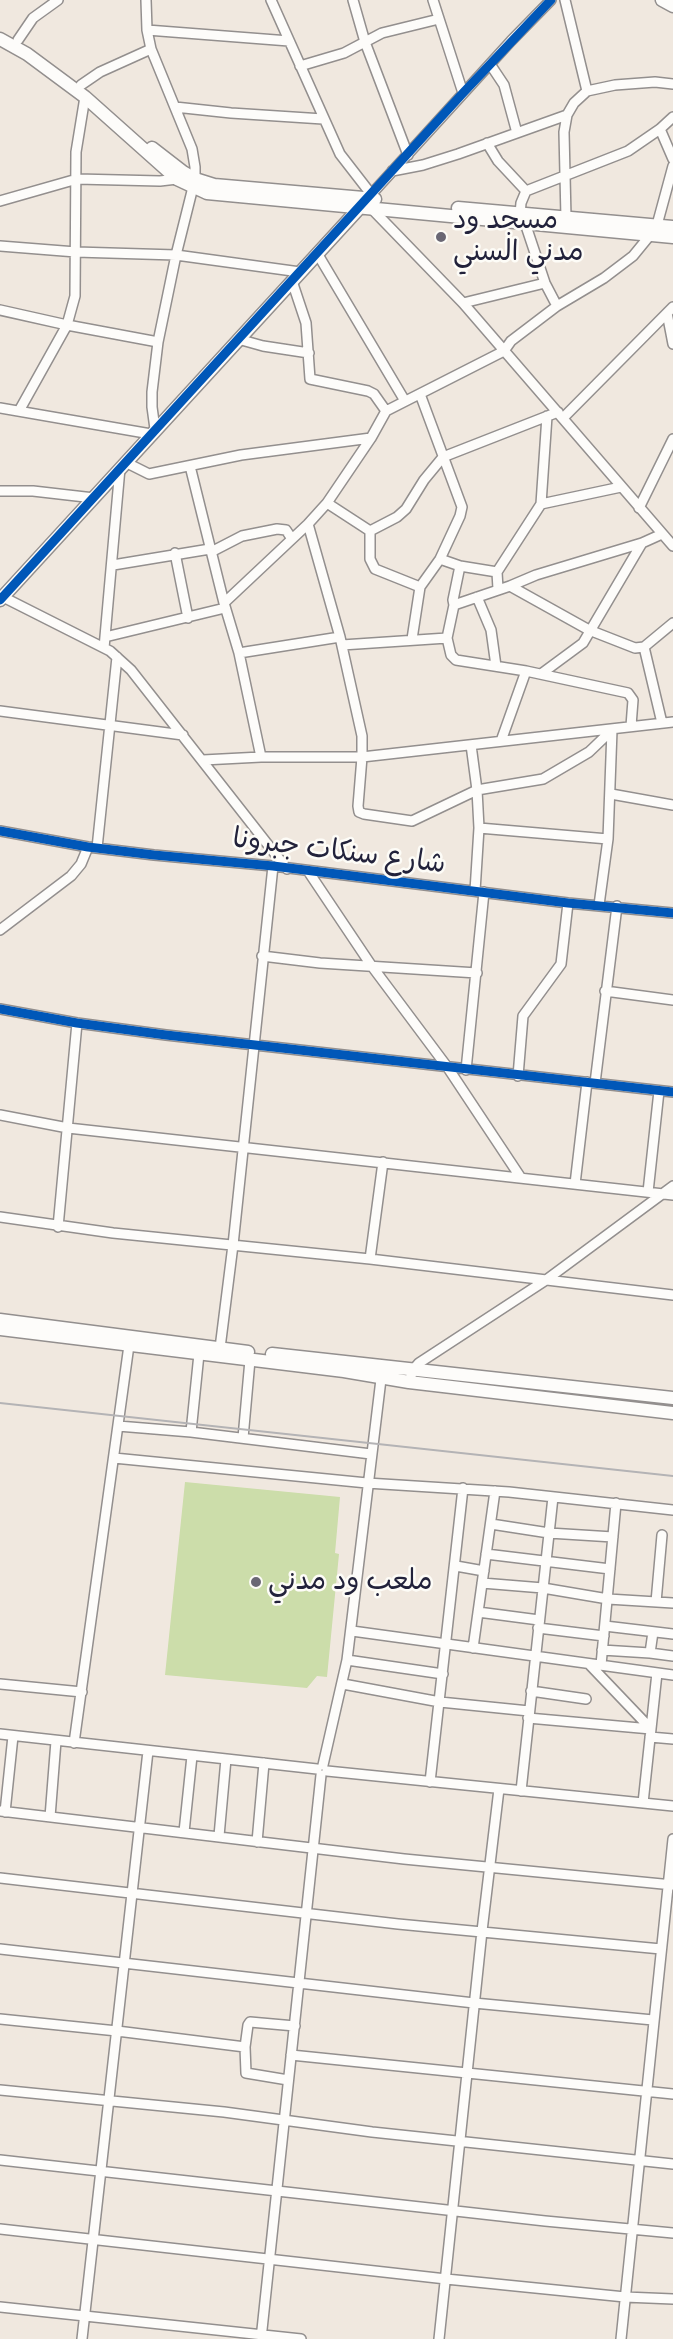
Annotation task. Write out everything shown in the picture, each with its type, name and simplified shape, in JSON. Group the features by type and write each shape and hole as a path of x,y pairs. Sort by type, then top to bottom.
{"main road":[{"path":"662,0 673,6"},
{"path":"0,30 6,43 83,91 153,149 180,176 217,195 368,202 522,219 654,230 673,227"},
{"path":"1,596 94,498 317,253 368,202"},
{"path":"522,219 566,218 654,230 673,237"},
{"path":"0,1320 199,1354 382,1372"},
{"path":"0,1329 220,1348 673,1413"},
{"path":"411,1376 673,1398"}],"street":[{"path":"6,43 33,18 58,0"},
{"path":"0,408 153,431 152,400 158,342 194,184 192,149 151,48 147,30 146,0"},
{"path":"271,0 322,119 368,202 463,303 673,546"},
{"path":"353,0 365,42 408,155"},
{"path":"433,0 463,93"},
{"path":"368,202 392,171 551,0"},
{"path":"565,0 587,91"},
{"path":"300,66 344,53 382,33 439,19"},
{"path":"147,30 289,41"},
{"path":"19,411 67,325 75,296 76,152 83,91 107,68 151,48"},
{"path":"490,64 504,85 517,133"},
{"path":"566,218 564,132 567,115 580,96 587,91 634,82 673,84"},
{"path":"175,107 322,119"},
{"path":"392,171 423,165 567,115"},
{"path":"526,191 628,151 673,117"},
{"path":"660,129 673,159"},
{"path":"487,143 498,161 526,191"},
{"path":"105,637 188,618 225,605 308,525 327,503 371,438 386,411 504,351 511,341 556,306 604,278 633,256 654,230 673,166"},
{"path":"0,201 77,179 143,181 180,176"},
{"path":"526,191 522,219 545,283 556,306"},
{"path":"0,246 76,252 176,255 296,277 306,323 310,380 368,391 374,394 386,411"},
{"path":"317,253 405,400"},
{"path":"463,303 545,283"},
{"path":"0,309 67,325 158,342"},
{"path":"670,310 673,344"},
{"path":"370,531 398,517 406,509 424,480 443,457 547,416 561,415 670,310"},
{"path":"238,339 263,346 309,353"},
{"path":"412,639 420,587 441,559 462,507 420,394"},
{"path":"498,589 497,572 541,504 547,416"},
{"path":"104,648 123,465 149,474 241,455 371,438"},
{"path":"639,508 673,439"},
{"path":"190,466 239,653 261,757"},
{"path":"541,504 621,487"},
{"path":"0,490 94,498"},
{"path":"327,503 370,531"},
{"path":"308,525 341,641 362,736 359,812 412,821 477,790 543,779 589,752 612,730"},
{"path":"113,565 175,553 211,551 242,536 277,529 286,530 292,539"},
{"path":"370,531 370,559 375,569 420,587"},
{"path":"454,605 536,575 642,543 662,534"},
{"path":"541,674 583,643 642,543"},
{"path":"175,553 188,618"},
{"path":"441,559 460,566 497,572"},
{"path":"460,566 447,638 451,655 456,660 526,671 628,693 633,700 631,726"},
{"path":"510,586 589,630 627,646 644,647 673,623"},
{"path":"1,596 104,648 131,670 287,868"},
{"path":"477,597 491,630 496,666"},
{"path":"239,653 341,641 447,638"},
{"path":"644,647 662,723"},
{"path":"0,930 71,876 92,847 117,657"},
{"path":"501,741 526,671"},
{"path":"0,711 183,735"},
{"path":"203,760 261,757 362,757 673,722"},
{"path":"598,905 608,839 612,730"},
{"path":"466,1070 477,973 479,892 477,790 471,745"},
{"path":"611,794 673,805"},
{"path":"479,828 608,839"},
{"name":"شارع سنكات جبرونا","path":"0,831 92,847 273,866 568,903 673,912"},
{"path":"220,1348 273,866"},
{"path":"308,872 371,965 448,1068 521,1178"},
{"path":"518,1076 523,1016 561,964 568,903"},
{"path":"575,1184 617,906"},
{"path":"262,957 477,973"},
{"path":"605,991 673,1000"},
{"path":"0,1009 77,1023 448,1068 673,1092"},
{"path":"58,1227 77,1023"},
{"path":"648,1192 659,1090"},
{"path":"0,1115 68,1128 673,1195"},
{"path":"370,1259 383,1162"},
{"path":"411,1376 419,1363 546,1280 673,1186"},
{"path":"0,1217 58,1227 370,1259 673,1295"},
{"path":"74,1743 130,1341"},
{"path":"191,1432 199,1354"},
{"path":"243,1438 250,1360"},
{"path":"261,2336 322,1770 348,1660 367,1483 382,1372"},
{"path":"118,1426 191,1432 371,1454"},
{"path":"114,1458 367,1483 463,1488 673,1510"},
{"path":"430,1782 463,1488"},
{"path":"473,1648 495,1491"},
{"path":"521,1791 553,1497"},
{"path":"601,1665 616,1503"},
{"path":"491,1524 549,1533 613,1537"},
{"path":"656,1602 662,1535"},
{"path":"486,1554 545,1563 610,1569"},
{"path":"456,1566 484,1571"},
{"path":"482,1583 543,1588 608,1599 673,1603"},
{"path":"478,1612 539,1624 604,1631 673,1634"},
{"path":"352,1631 673,1675"},
{"path":"650,1653 653,1632"},
{"path":"602,1650 673,1656"},
{"path":"348,1660 443,1674"},
{"path":"588,1664 651,1733"},
{"path":"643,1803 657,1673"},
{"path":"0,1684 82,1692"},
{"path":"343,1684 440,1702 651,1733 673,1739"},
{"path":"531,1691 586,1699"},
{"path":"0,1734 430,1782 673,1806"},
{"path":"13,1736 3,1812 138,1826 256,1842 671,1884"},
{"path":"50,1817 56,1741"},
{"path":"82,2339 148,1751"},
{"path":"183,1832 192,1756"},
{"path":"219,1836 226,1760"},
{"path":"256,1842 264,1763"},
{"path":"439,2339 499,1789"},
{"path":"621,2339 653,2020 671,1884 673,1839"},
{"path":"0,1878 398,1924 661,1949"},
{"path":"0,1949 474,2003 653,2020"},
{"path":"0,2019 245,2047"},
{"path":"288,2080 246,2073 245,2047 250,2022 295,2026"},
{"path":"291,2055 673,2094"},
{"path":"0,2090 284,2119 372,2132 673,2164"},
{"path":"0,2160 673,2233"},
{"path":"0,2229 446,2279 625,2297 673,2299"},
{"path":"0,2307 301,2339"}],"green space":[{"name":"ملعب ود مدني","path":"185,1482 340,1497 335,1553 339,1554 327,1677 317,1676 307,1688 165,1675"}],"railway":[{"path":"0,1403 673,1476"}],"cycle path":[{"path":"0,600 463,93 551,0"},
{"path":"0,831 88,847 273,866 568,903 673,913"},
{"path":"0,1009 77,1023 166,1035 673,1092"}],"place":[{"name":"مسجد ود مدني السني","path":"441,237"},
{"name":"ملعب ود مدني","path":"256,1582"}]}
